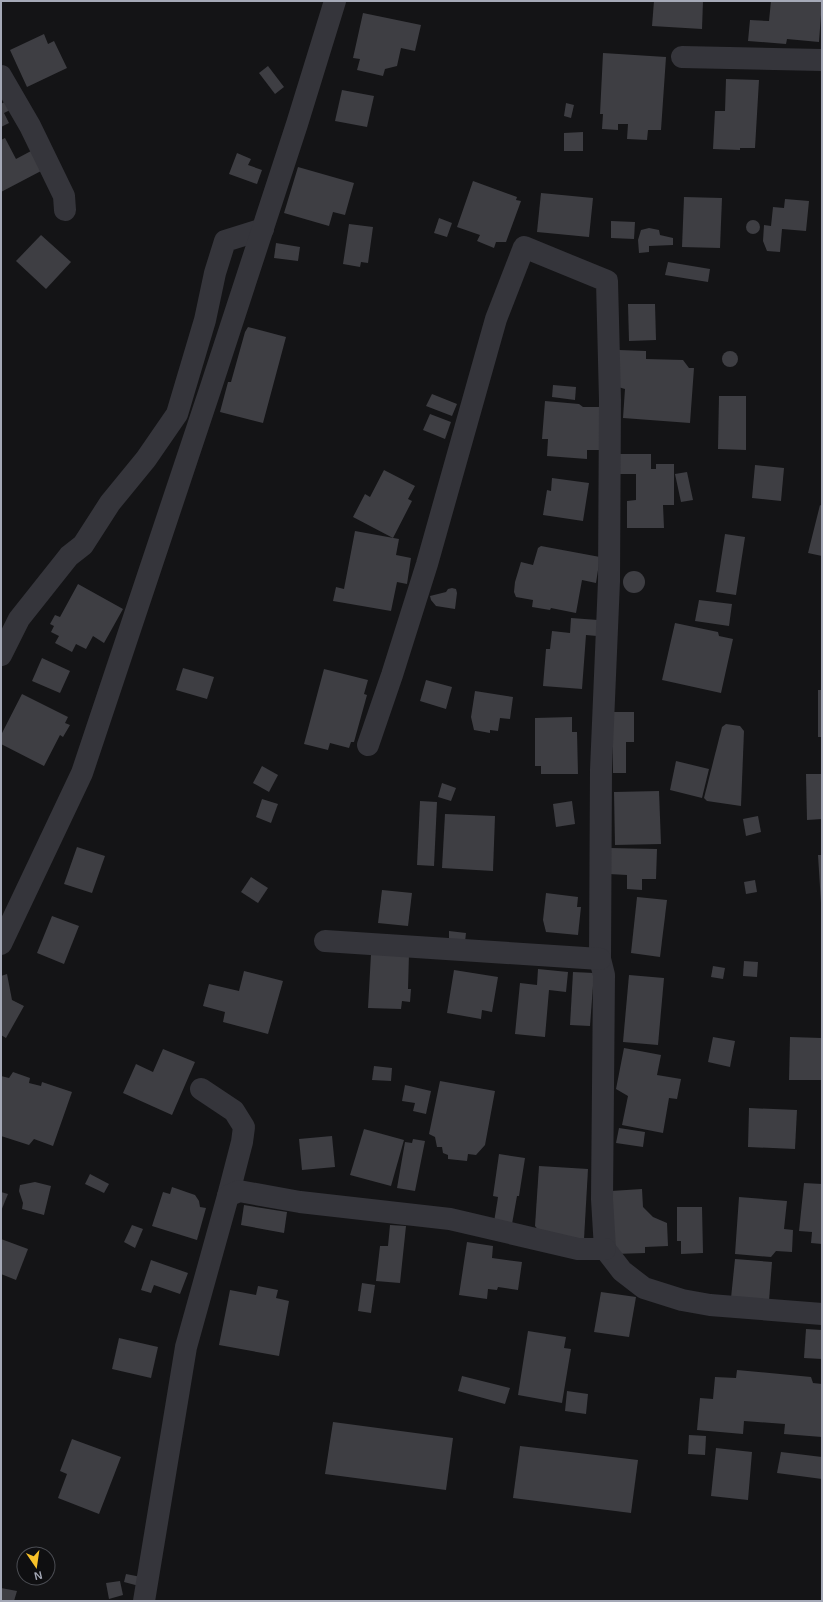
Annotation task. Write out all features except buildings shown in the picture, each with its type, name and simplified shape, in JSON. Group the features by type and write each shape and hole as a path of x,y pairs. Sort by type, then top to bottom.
{"street":[{"path":"1,944 82,773 297,124 335,1"},
{"path":"682,57 822,60"},
{"path":"1,76 30,126 64,196 65,210"},
{"path":"1,655 19,619 68,556 83,545 110,503 146,460 177,414 205,320 214,273 225,241 262,229"},
{"path":"368,745 427,564 496,319 524,247 607,281 610,400 609,574 601,770 600,959 604,975 602,1199 605,1249 622,1271 644,1288 682,1300 710,1305 822,1314"},
{"path":"326,941 600,959"},
{"path":"144,1601 186,1347 235,1194 235,1170 244,1127 234,1111 201,1089"},
{"path":"235,1194 450,1219 578,1249 605,1249"}]}
